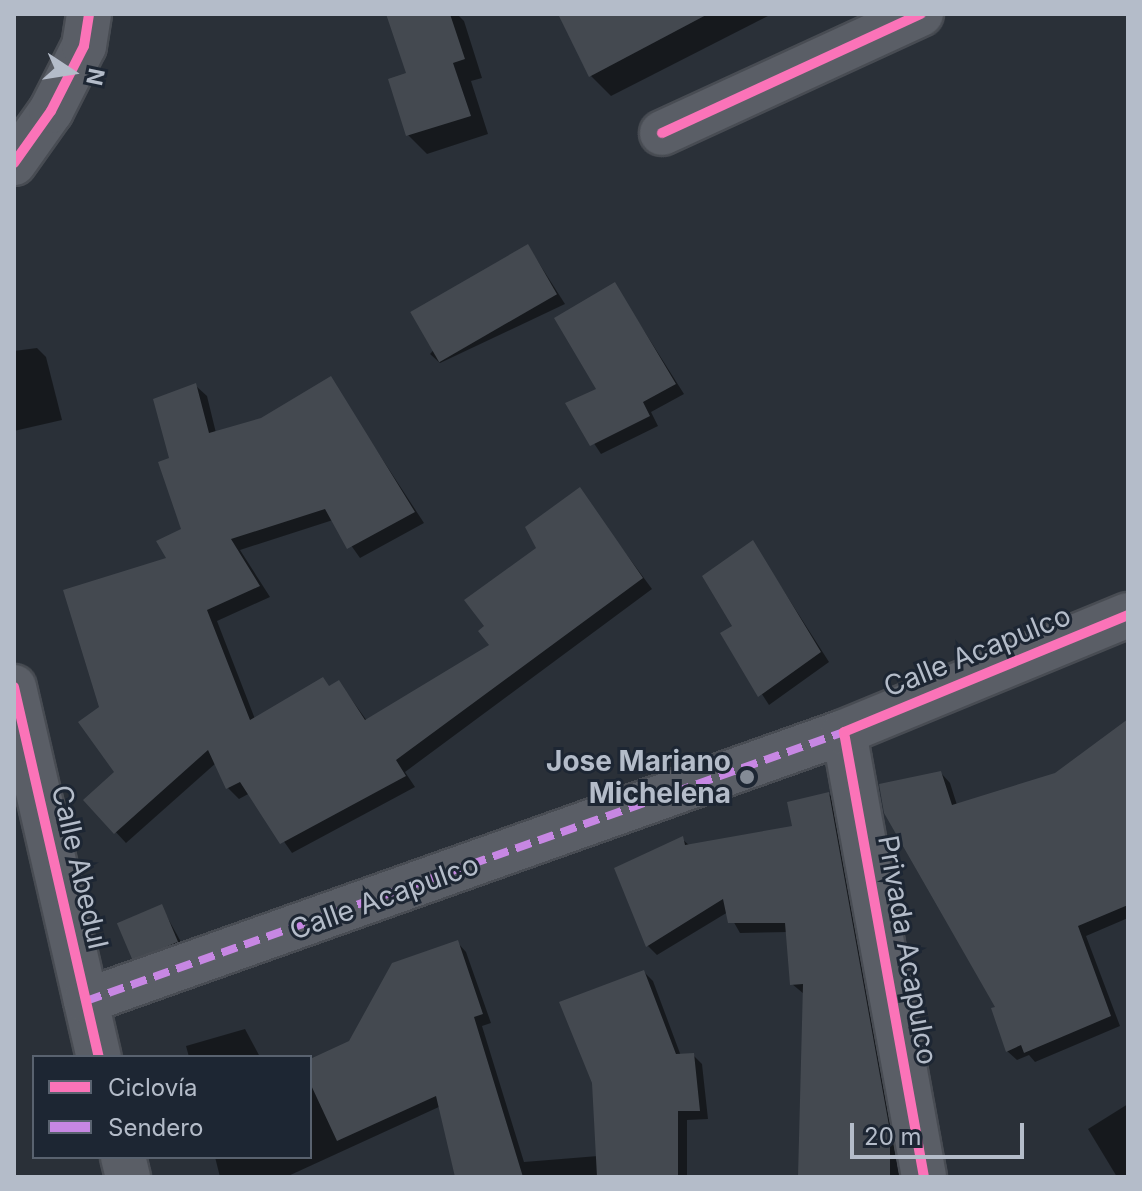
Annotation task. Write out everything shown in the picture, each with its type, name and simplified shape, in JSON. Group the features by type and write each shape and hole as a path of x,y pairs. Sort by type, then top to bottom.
{"street":[{"path":"14,163 51,111 84,46 89,14"},
{"path":"662,133 921,14"},
{"name":"Calle Acapulco","path":"86,1001 844,732 1128,615"},
{"name":"Calle Abedul","path":"14,687 99,1055"},
{"name":"Privada Acapulco","path":"844,732 924,1177"}],"building":[{"path":"386,14 450,14 465,59 453,63 471,116 406,136 388,79 406,73"},
{"path":"558,14 708,14 589,77"},
{"path":"528,244 557,294 439,362 410,312"},
{"path":"615,282 676,384 643,402 650,416 590,446 565,403 596,389 554,318"},
{"path":"331,376 415,512 347,549 325,509 231,539 260,586 207,610 250,720 323,677 329,686 339,680 365,720 489,645 478,631 484,626 464,600 536,548 525,527 580,487 643,578 396,760 406,776 280,844 240,782 226,789 208,750 114,834 83,800 114,772 78,722 99,707 63,590 166,558 156,541 181,529 158,462 169,458 153,399 196,383 209,433 261,418"},
{"path":"753,540 821,652 758,697 720,633 732,626 702,576"},
{"path":"1128,719 1128,905 1078,926 1111,1016 1024,1053 1021,1045 1006,1052 991,1008 995,1007 884,813 879,784 941,771 952,805 1055,773"},
{"path":"829,792 890,1131 890,1177 798,1177 803,984 790,985 785,923 728,923 723,899 646,947 614,868 683,836 685,845 792,826 787,802"},
{"path":"162,904 178,942 133,961 117,923"},
{"path":"458,940 483,1014 474,1017 523,1177 455,1177 436,1096 337,1141 312,1087 312,1058 349,1041 392,963"},
{"path":"644,970 676,1054 694,1053 700,1111 678,1111 678,1177 597,1177 592,1083 559,1002"}],"marked path":[{"path":"86,1001 844,732"}],"cycle path":[{"path":"14,163 51,111 84,46 89,14"},
{"path":"662,133 921,14"},
{"path":"924,1177 844,732 1128,615"},
{"path":"14,687 99,1055"}],"place":[{"name":"Jose Mariano Michelena","path":"747,777"}]}
